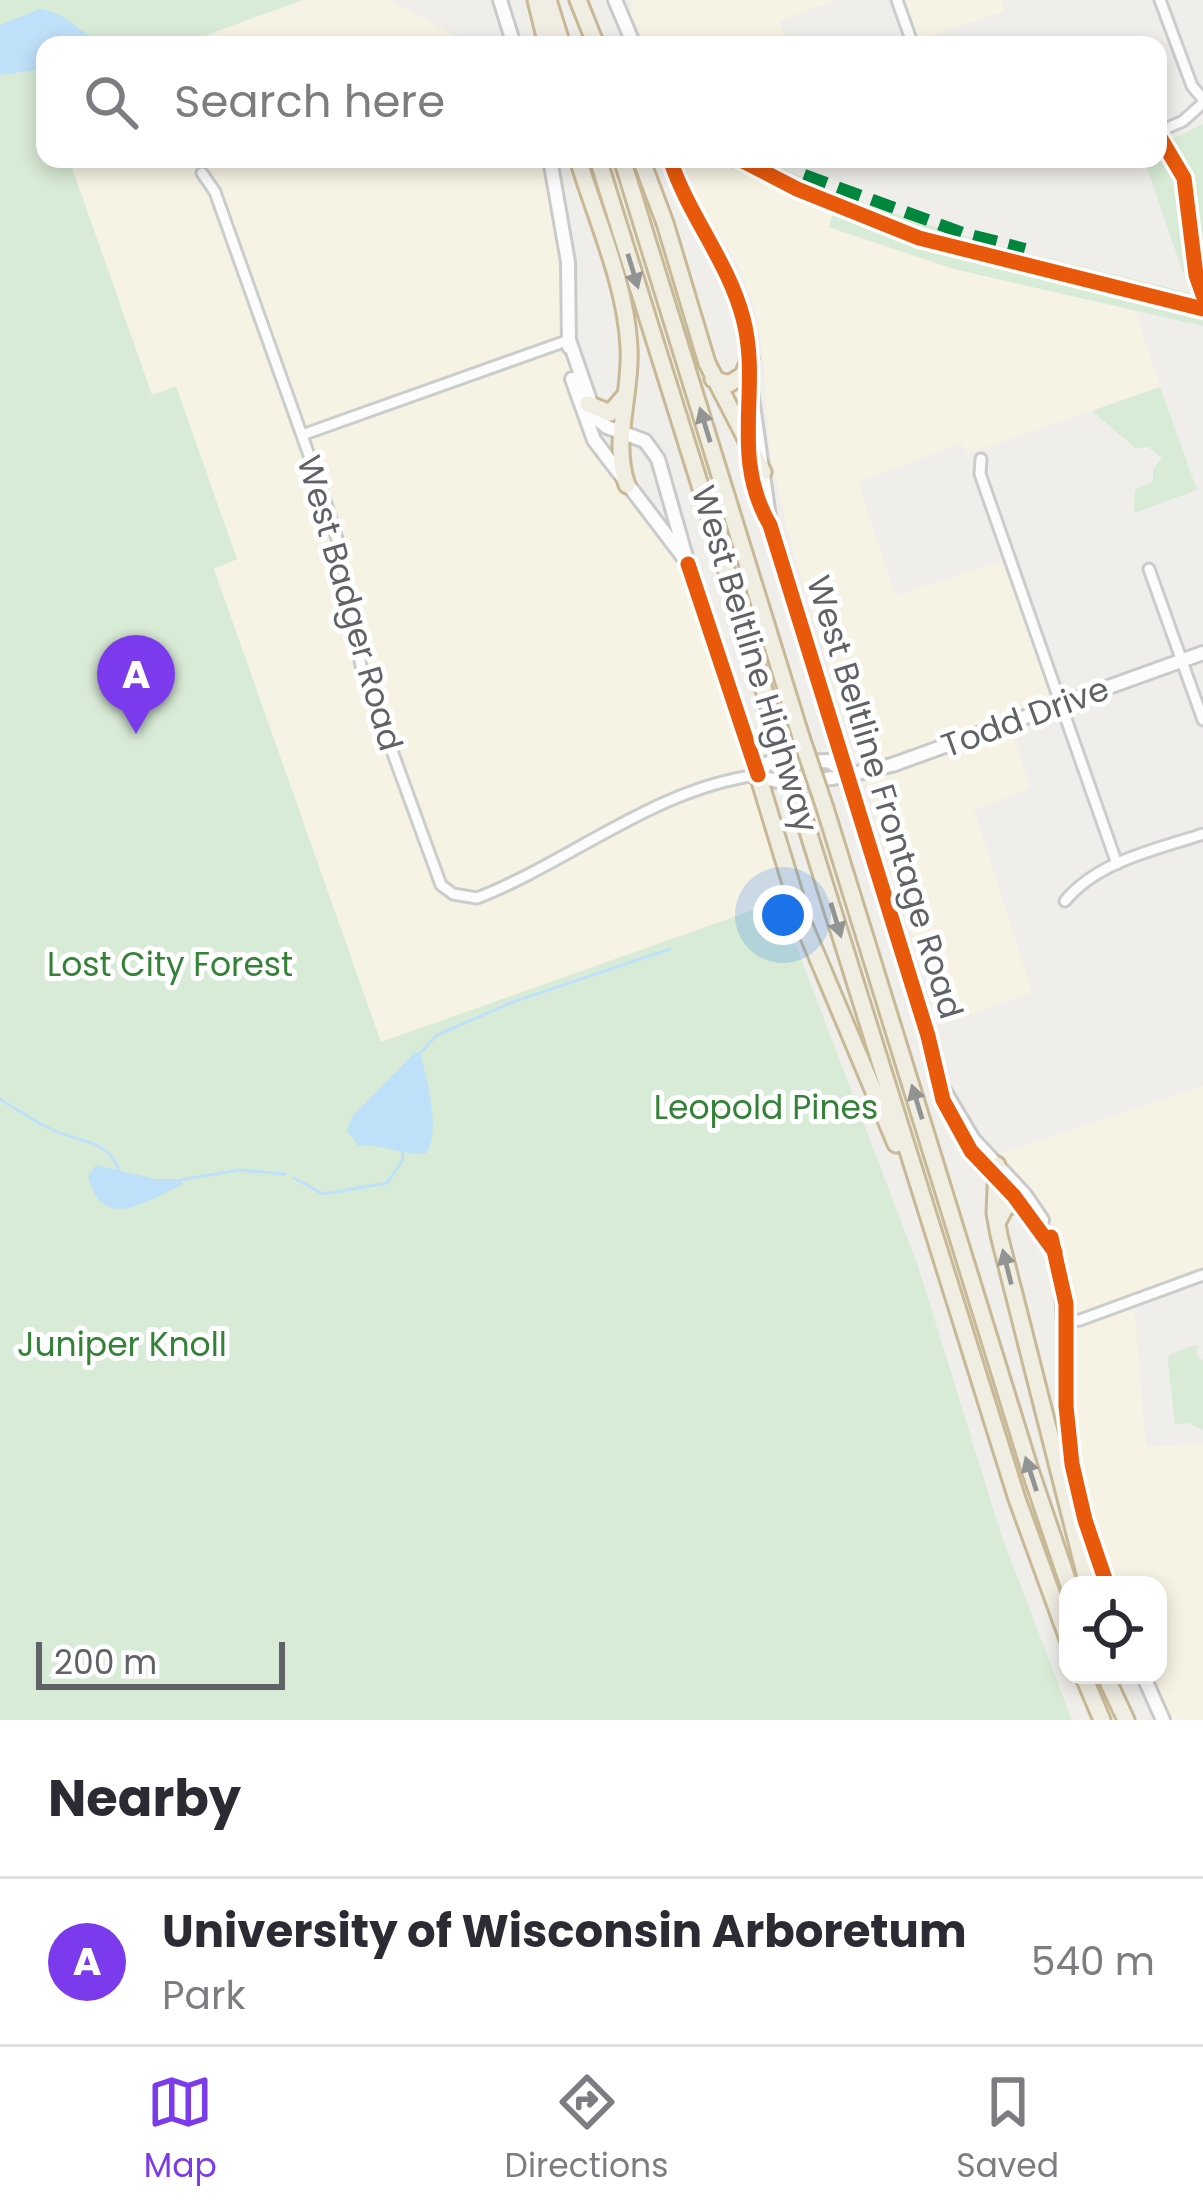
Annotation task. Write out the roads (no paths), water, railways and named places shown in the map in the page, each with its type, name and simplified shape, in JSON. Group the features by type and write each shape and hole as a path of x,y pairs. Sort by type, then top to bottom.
{"highway":[{"path":"536,0 546,36"},
{"path":"548,0 559,36"},
{"path":"575,0 584,36"},
{"path":"575,0 592,36"},
{"path":"581,168 624,311 629,383 619,459 627,485"},
{"name":"West Beltline Highway","path":"601,168 1017,1498 1059,1614"},
{"name":"West Beltline Highway","path":"625,168 1067,1576"},
{"path":"644,168 713,379 763,472"},
{"path":"713,379 729,384 739,380 750,358"},
{"path":"588,404 602,412 617,410 629,383"},
{"path":"758,775 760,794 809,941 863,1060 944,1264"},
{"path":"998,1173 997,1224 1086,1576"},
{"path":"997,1224 1003,1207 1022,1205"},
{"path":"1087,1684 1102,1720"},
{"path":"1110,1684 1128,1720"},
{"path":"1118,1684 1128,1720"}],"street":[{"path":"500,0 511,36"},
{"path":"616,0 630,36"},
{"path":"897,0 910,36"},
{"path":"1160,0 1184,69 1203,101 1183,122 1167,128"},
{"path":"552,168 565,233 570,373 584,419 688,564"},
{"name":"West Beltline Frontage Road","path":"673,168 736,295 750,358 746,437 755,490 770,524 943,1100 957,1130 1041,1218 1055,1252 1064,1287 1072,1464 1084,1520 1104,1576"},
{"name":"West Badger Road","path":"202,173 215,192 337,539 363,674 434,872 453,894"},
{"path":"569,340 596,418 645,441 658,459 758,775"},
{"path":"302,435 569,340"},
{"name":"West Beltline Frontage Road","path":"750,383 770,524"},
{"path":"981,459 980,474 1117,864"},
{"path":"1149,569 1203,720"},
{"name":"Todd Drive","path":"453,894 466,899 488,894 638,815 758,775 768,763 828,761 845,772 892,765 1203,653"},
{"path":"1065,902 1081,882 1117,864 1203,834"},
{"name":"West Beltline Frontage Road","path":"998,1173 1055,1252"},
{"path":"1065,1321 1080,1320 1203,1275"},
{"path":"1147,1684 1163,1720"}],"water":[{"path":"40,9 60,15 92,36 36,36 36,70 0,75 0,25"},
{"path":"415,1052 420,1053 432,1106 432,1133 425,1154 359,1146 347,1131 352,1117"},
{"path":"96,1165 155,1179 181,1179 183,1184 141,1204 115,1209 95,1194 88,1176"}],"waterway":[{"path":"420,1053 437,1035 513,1002 670,949"},
{"path":"0,1099 53,1130 100,1147 119,1170"},
{"path":"294,1178 323,1194 387,1183 403,1160 402,1148"},
{"path":"180,1180 238,1170 285,1174"}],"place":[{"name":"University of Wisconsin Arboretum","path":"136,734"}],"park label":[{"name":"Lost City Forest","path":"170,964"},
{"name":"Leopold Pines","path":"766,1107"},
{"name":"Juniper Knoll","path":"122,1344"}]}
